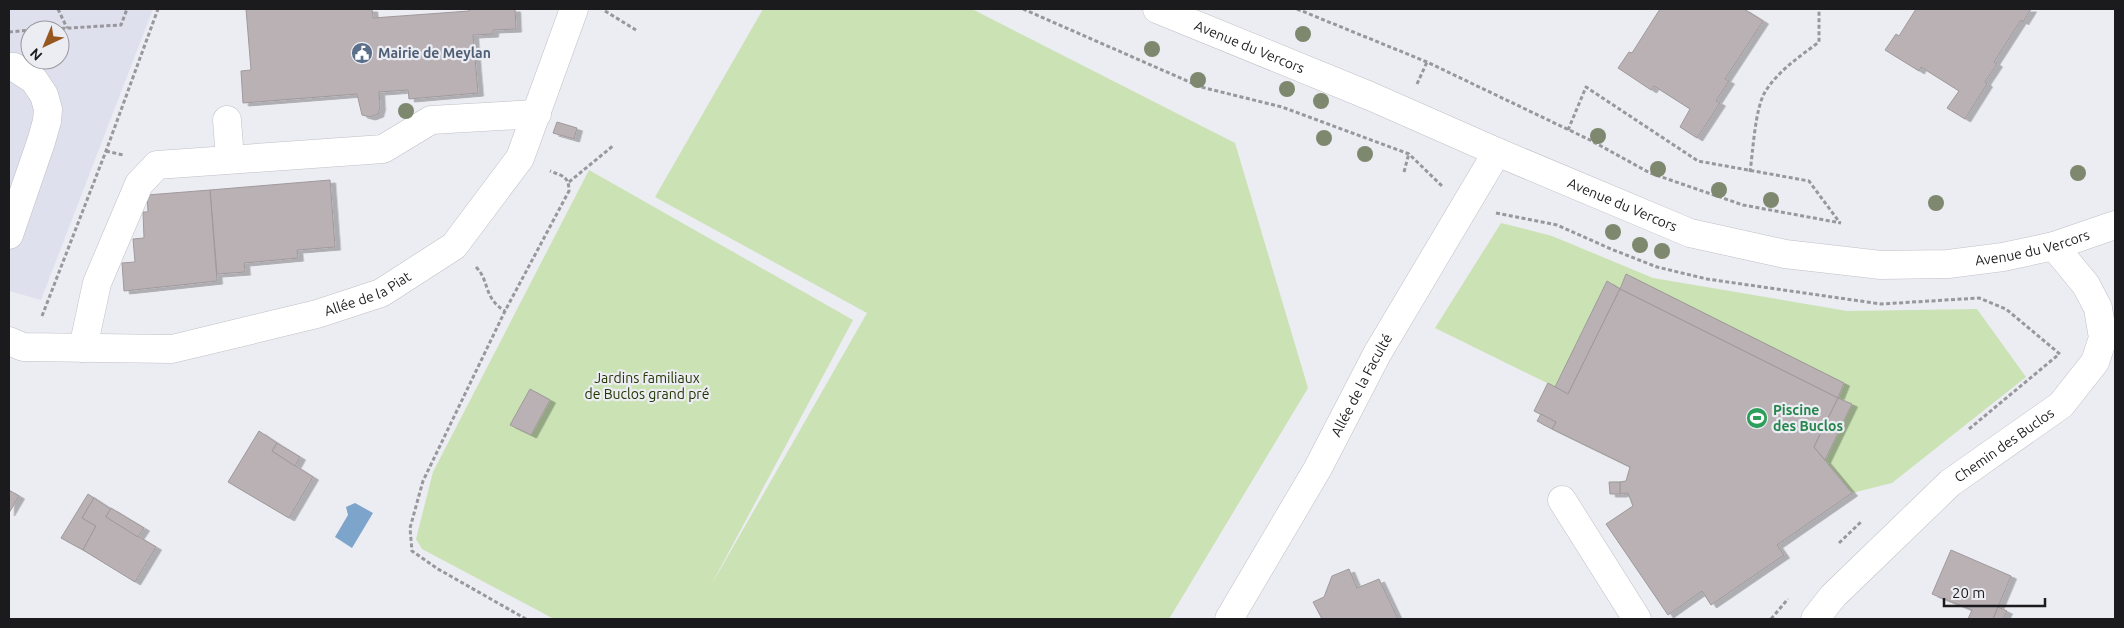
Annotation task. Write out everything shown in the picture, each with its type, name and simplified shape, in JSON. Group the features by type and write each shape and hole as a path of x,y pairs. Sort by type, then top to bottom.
{"street":[{"name":"Allée de la Piat","path":"19,344 83,348 172,349 317,314 381,293 454,246 520,158 574,9"},
{"name":"Avenue du Vercors","path":"1157,9 1361,92 1497,152 1690,233 1785,254 1881,265 1948,264 2003,257 2054,246 2115,225"},
{"path":"9,67 14,67 34,80 44,94 48,110 41,142 9,235"},
{"path":"83,348 97,283 139,184 157,165 382,149 431,120 536,114"},
{"path":"227,120 230,159"},
{"name":"Allée de la Faculté","path":"1229,619 1318,468 1377,354 1497,152"},
{"name":"Chemin des Buclos","path":"1816,619 1833,596 1950,483 2061,405 2095,362 2109,340 2098,308 2086,285 2054,246"},
{"path":"1562,500 1637,619"}],"path":[{"path":"70,28 121,25 127,9"},
{"path":"19,344 106,151 158,9"},
{"path":"602,9 636,30"},
{"path":"1023,9 1201,87 1282,106 1409,154 1438,184"},
{"path":"1297,9 1402,51 1568,130 1650,173 1734,202 1841,223 1809,181 1750,172 1698,161 1586,87 1568,130"},
{"path":"1750,172 1755,126 1765,93 1789,64 1819,42 1818,9"},
{"path":"569,182 614,145"},
{"path":"520,158 564,177 569,182 569,191 505,311 423,481 410,528 412,551 438,569 526,619"},
{"path":"484,284 493,302 505,311"},
{"path":"2006,309 2059,354"}],"shaded area":[{"path":"9,9 153,9 41,300 9,291"}],"green space":[{"name":"Jardins familiaux de Buclos grand pré","path":"763,9 972,9 1235,143 1308,388 1169,619 554,619 422,549 416,539 433,472 589,170 853,320 709,589 867,313 655,197"},
{"name":"Piscine des Buclos","path":"1501,223 1552,236 1653,278 1847,311 1977,309 2026,377 1892,483 1852,493 1777,545 1784,555 1711,605 1702,591 1668,615 1606,524 1632,506 1628,493 1610,494 1609,482 1626,481 1630,467 1537,421 1541,414 1534,411 1547,383 1435,328"}],"water":[{"path":"355,503 373,513 352,548 335,537 348,515 346,507"}],"building":[{"name":"Mairie de Meylan","path":"246,9 372,9 373,18 469,11 469,9 515,9 516,29 493,30 493,34 473,35 478,93 409,99 408,90 379,92 380,107 378,114 370,117 362,115 357,94 243,103 241,71 251,70"},
{"path":"1660,9 1744,9 1763,21 1725,79 1729,81 1716,101 1720,103 1697,138 1680,127 1690,109 1654,86 1651,90 1618,68 1629,52 1632,53"},
{"path":"1916,9 2031,9 2023,22 2021,20 1994,62 1997,64 1985,82 1987,84 1965,119 1947,108 1959,91 1921,67 1919,71 1885,50 1896,34 1899,36"},
{"path":"557,122 577,128 574,139 553,133"},
{"path":"330,180 335,247 297,250 298,258 244,263 245,272 217,274 210,190"},
{"path":"210,190 217,281 124,291 122,263 135,262 133,239 144,238 143,212 148,212 147,195"},
{"path":"1626,274 1844,383 1838,398 1620,289"},
{"path":"1607,281 1620,289 1568,394 1555,387"},
{"path":"1620,289 1838,398 1814,447 1852,493 1777,545 1784,555 1711,605 1702,591 1668,615 1606,524 1633,506 1628,493 1620,494 1620,482 1626,481 1630,467 1552,429 1556,422 1534,411 1548,383 1568,394"},
{"path":"530,389 550,400 531,435 510,425"},
{"path":"1838,398 1852,404 1825,460 1814,447"},
{"path":"1541,414 1556,422 1552,429 1537,421"},
{"path":"259,431 277,443 272,451 313,477 289,518 228,482"},
{"path":"277,443 300,457 295,466 272,451"},
{"path":"1609,482 1620,482 1620,494 1610,494"},
{"path":"9,490 19,496 9,513"},
{"path":"88,494 94,498 82,518 96,526 83,550 61,538"},
{"path":"94,498 111,509 106,517 156,547 135,582 83,550 96,526 82,518"},
{"path":"111,508 144,528 138,537 106,517"},
{"path":"1951,550 2011,576 1993,619 1968,619 1972,610 1932,594"},
{"path":"1349,569 1357,588 1379,579 1398,619 1322,619 1313,602 1324,597 1332,576"},
{"path":"1998,607 2007,611 2003,619 1993,619"}],"place":[{"name":"Mairie de Meylan","path":"362,53"},
{"name":"Piscine des Buclos","path":"1757,418"}]}
